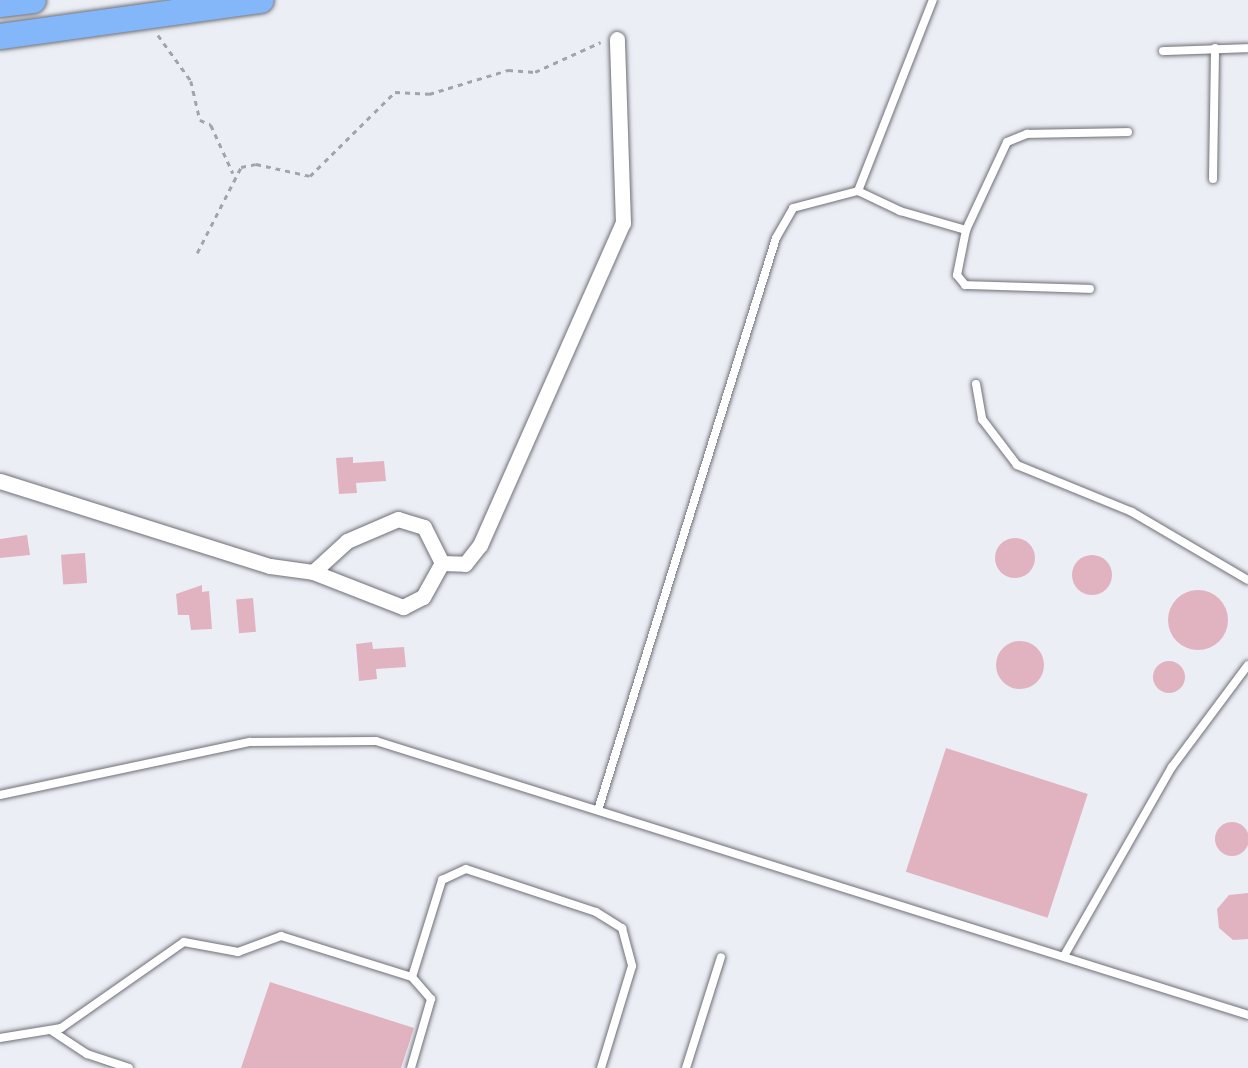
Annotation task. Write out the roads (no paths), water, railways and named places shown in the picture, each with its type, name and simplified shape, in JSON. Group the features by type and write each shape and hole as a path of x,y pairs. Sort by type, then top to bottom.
{"highway":[{"path":"0,4 33,0"},
{"path":"0,36 261,0"}],"street":[{"path":"442,563 465,564 480,545 623,223 616,40"},
{"path":"0,480 270,566 314,572 403,607 422,597 442,563"},
{"path":"314,572 347,541 398,519 424,526 442,563"}],"lane":[{"path":"858,191 932,0"},
{"path":"1213,178 1215,48"},
{"path":"1163,51 1248,48"},
{"path":"1090,289 965,284 957,275 966,230 1007,142 1027,134 1128,132"},
{"path":"599,807 776,238 793,208 858,191 966,230"},
{"path":"976,384 982,419 1017,465 1132,512 1248,580"},
{"path":"1064,956 1172,767 1248,665"},
{"path":"0,795 235,745 337,738 454,761 1248,1016"},
{"path":"412,977 442,880 452,872 466,870 608,917 629,940 632,966 601,1068"},
{"path":"0,1038 52,1031 184,942 238,952 280,936 412,977 431,998 411,1068"},
{"path":"686,1068 721,957"},
{"path":"52,1031 87,1054 128,1068"}]}
